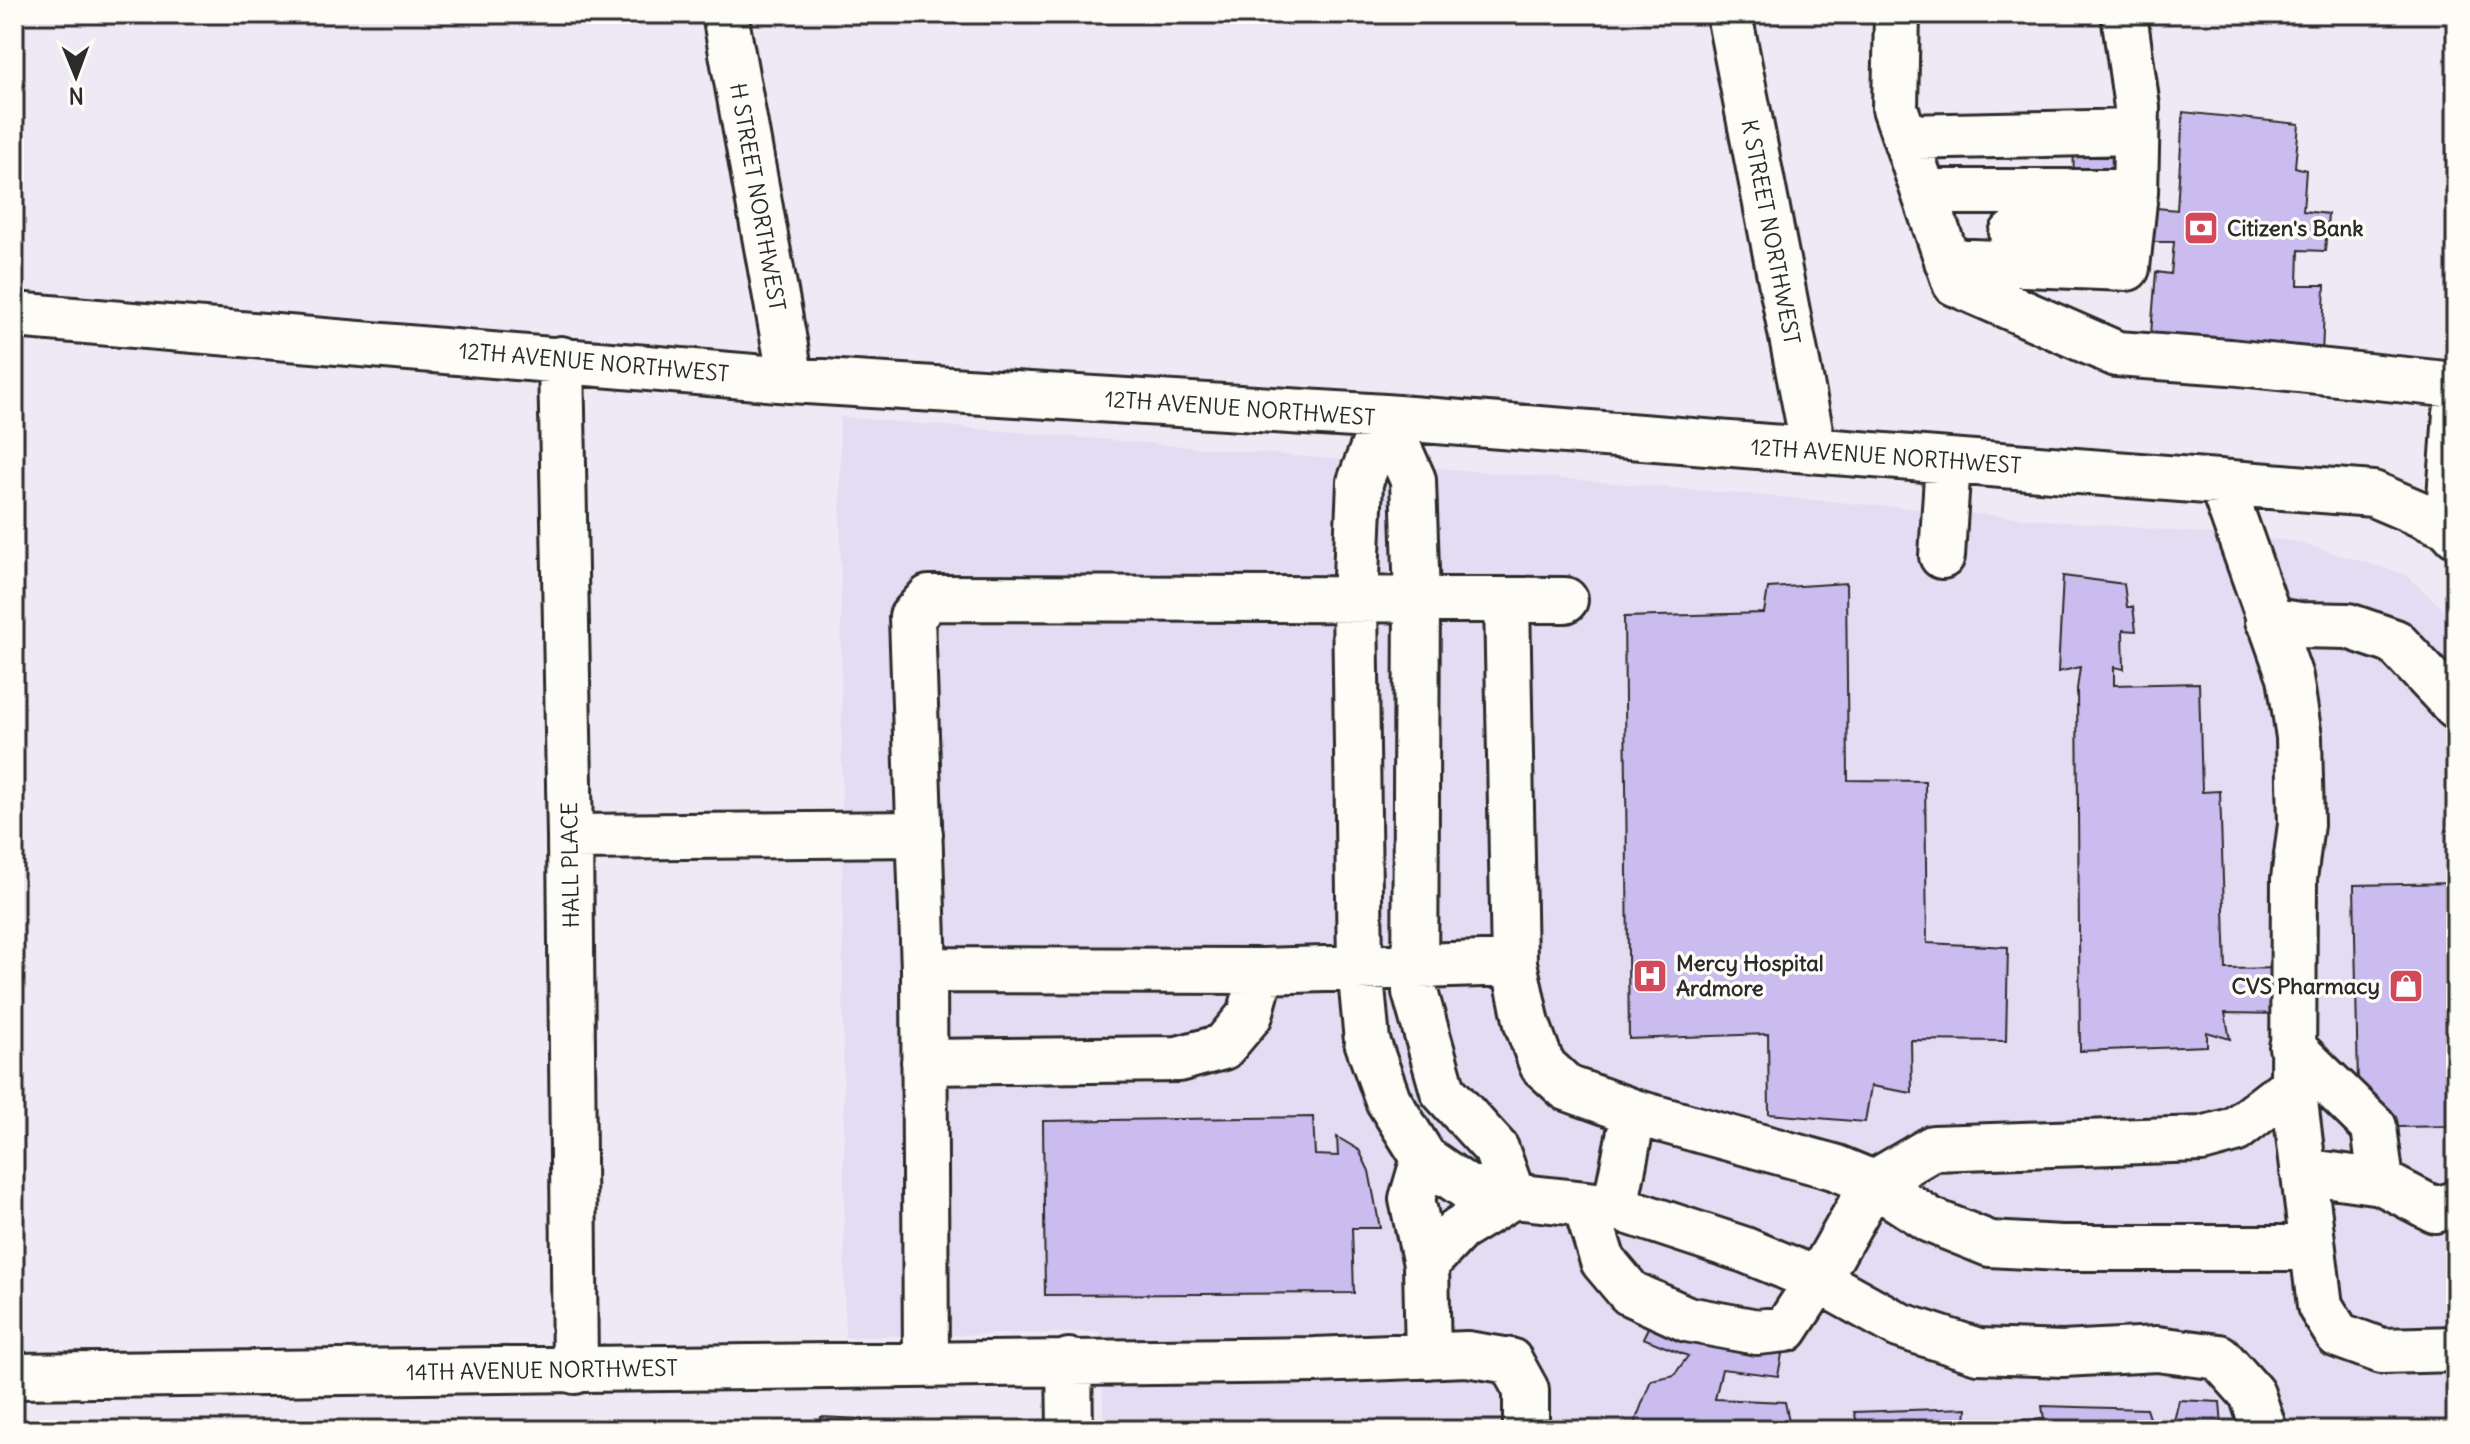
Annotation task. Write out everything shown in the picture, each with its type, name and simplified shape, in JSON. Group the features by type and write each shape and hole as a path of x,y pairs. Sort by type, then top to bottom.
{"street":[{"name":"H STREET NORTHWEST","path":"725,14 791,380"},
{"name":"K STREET NORTHWEST","path":"1729,14 1814,450"},
{"path":"1897,14 1895,108 1955,283 2117,354 2456,385"},
{"path":"1942,247 2129,235 2136,162 2137,107 2124,14"},
{"path":"1914,165 2136,162"},
{"path":"1914,165 2136,162"},
{"name":"12TH AVENUE NORTHWEST","path":"14,315 791,380 1385,417 2373,494 2453,528"},
{"name":"HALL PLACE","path":"561,359 575,1371"},
{"path":"2453,528 2456,413"},
{"path":"1385,417 1413,480 1417,599 1415,992 1443,1091 1496,1149 1513,1196"},
{"path":"1385,417 1360,482 1355,600 1360,967 1367,1041 1388,1100 1424,1158 1466,1187 1513,1196 1600,1205 1745,1250 1818,1280 1899,1325 1978,1351 2063,1354 2157,1349 2219,1357 2252,1394 2264,1430"},
{"path":"1942,556 1948,461"},
{"path":"2221,482 2290,677 2299,737 2301,824 2294,879 2292,1066 2320,1306 2338,1335 2382,1351 2456,1349"},
{"path":"926,1364 924,970 912,617 929,598 1565,600"},
{"path":"1507,600 1514,963 1527,1024 1542,1065 1567,1088 1634,1112 1834,1167 1873,1183 1930,1220 1990,1244 2061,1248 2312,1248"},
{"path":"2268,620 2300,625 2348,626 2395,642 2456,707"},
{"path":"570,837 920,834"},
{"path":"924,970 1262,971 1514,963"},
{"path":"924,1062 1178,1059 1223,1047 1250,1015 1262,971"},
{"path":"2292,1066 2374,1127 2381,1182"},
{"path":"1634,1112 1600,1205 1603,1261 1630,1293 1687,1319 1757,1332 1786,1329 1818,1280 1873,1183 1933,1148 2202,1139 2235,1130 2292,1066"},
{"path":"1424,1158 1412,1199 1426,1264 1428,1356"},
{"path":"2303,1171 2381,1182 2435,1210 2456,1204"},
{"path":"1426,1264 1459,1229 1513,1196"},
{"name":"14TH AVENUE NORTHWEST","path":"14,1376 1315,1360 1467,1354 1510,1361 1526,1390 1526,1430"},
{"path":"1069,1361 1070,1430"}],"shaded area":[{"name":"Mercy Hospital Ardmore","path":"840,417 2292,541 2405,574 2456,621 2456,1430 1104,1430 1101,1332 845,1337"}],"building":[{"name":"Citizen's Bank","path":"2073,112 2143,121 2126,205 2177,210 2183,112 2299,124 2295,167 2306,170 2303,211 2328,214 2325,251 2299,250 2298,285 2325,285 2322,355 2150,346 2156,272 2171,274 2174,242 2125,242 2117,290 2075,289"},
{"path":"2063,576 2124,584 2127,607 2133,607 2136,631 2123,630 2124,669 2114,667 2114,685 2199,683 2202,792 2220,791 2226,969 2284,968 2285,1014 2225,1013 2230,1039 2207,1032 2207,1046 2080,1051 2077,689 2080,667 2058,672"},
{"path":"1846,583 1848,780 1925,781 1927,943 2008,947 2006,1041 1911,1040 1912,1093 1871,1086 1865,1122 1769,1114 1768,1034 1629,1039 1624,617 1764,613 1768,588"},
{"name":"CVS Pharmacy","path":"2456,883 2456,1126 2398,1127 2358,1086 2354,885"},
{"path":"1313,1117 1315,1155 1338,1156 1337,1137 1359,1150 1369,1171 1380,1228 1352,1228 1354,1293 1045,1295 1043,1121"},
{"path":"1665,1292 1785,1338 1778,1376 1722,1369 1715,1399 1785,1402 1790,1426 1787,1430 1632,1430 1651,1380 1674,1375 1688,1356 1643,1338"},
{"path":"2179,1400 2220,1402 2222,1425 2247,1421 2248,1430 1731,1430 1858,1425 1854,1412 1967,1408 1966,1423 2044,1419 2042,1406 2146,1409 2151,1424 2174,1421"},
{"path":"821,1417 862,1419 863,1430 821,1430"}],"place":[{"name":"Citizen's Bank","path":"2201,228"},
{"name":"Mercy Hospital Ardmore","path":"1650,976"},
{"name":"CVS Pharmacy","path":"2406,986"}]}
